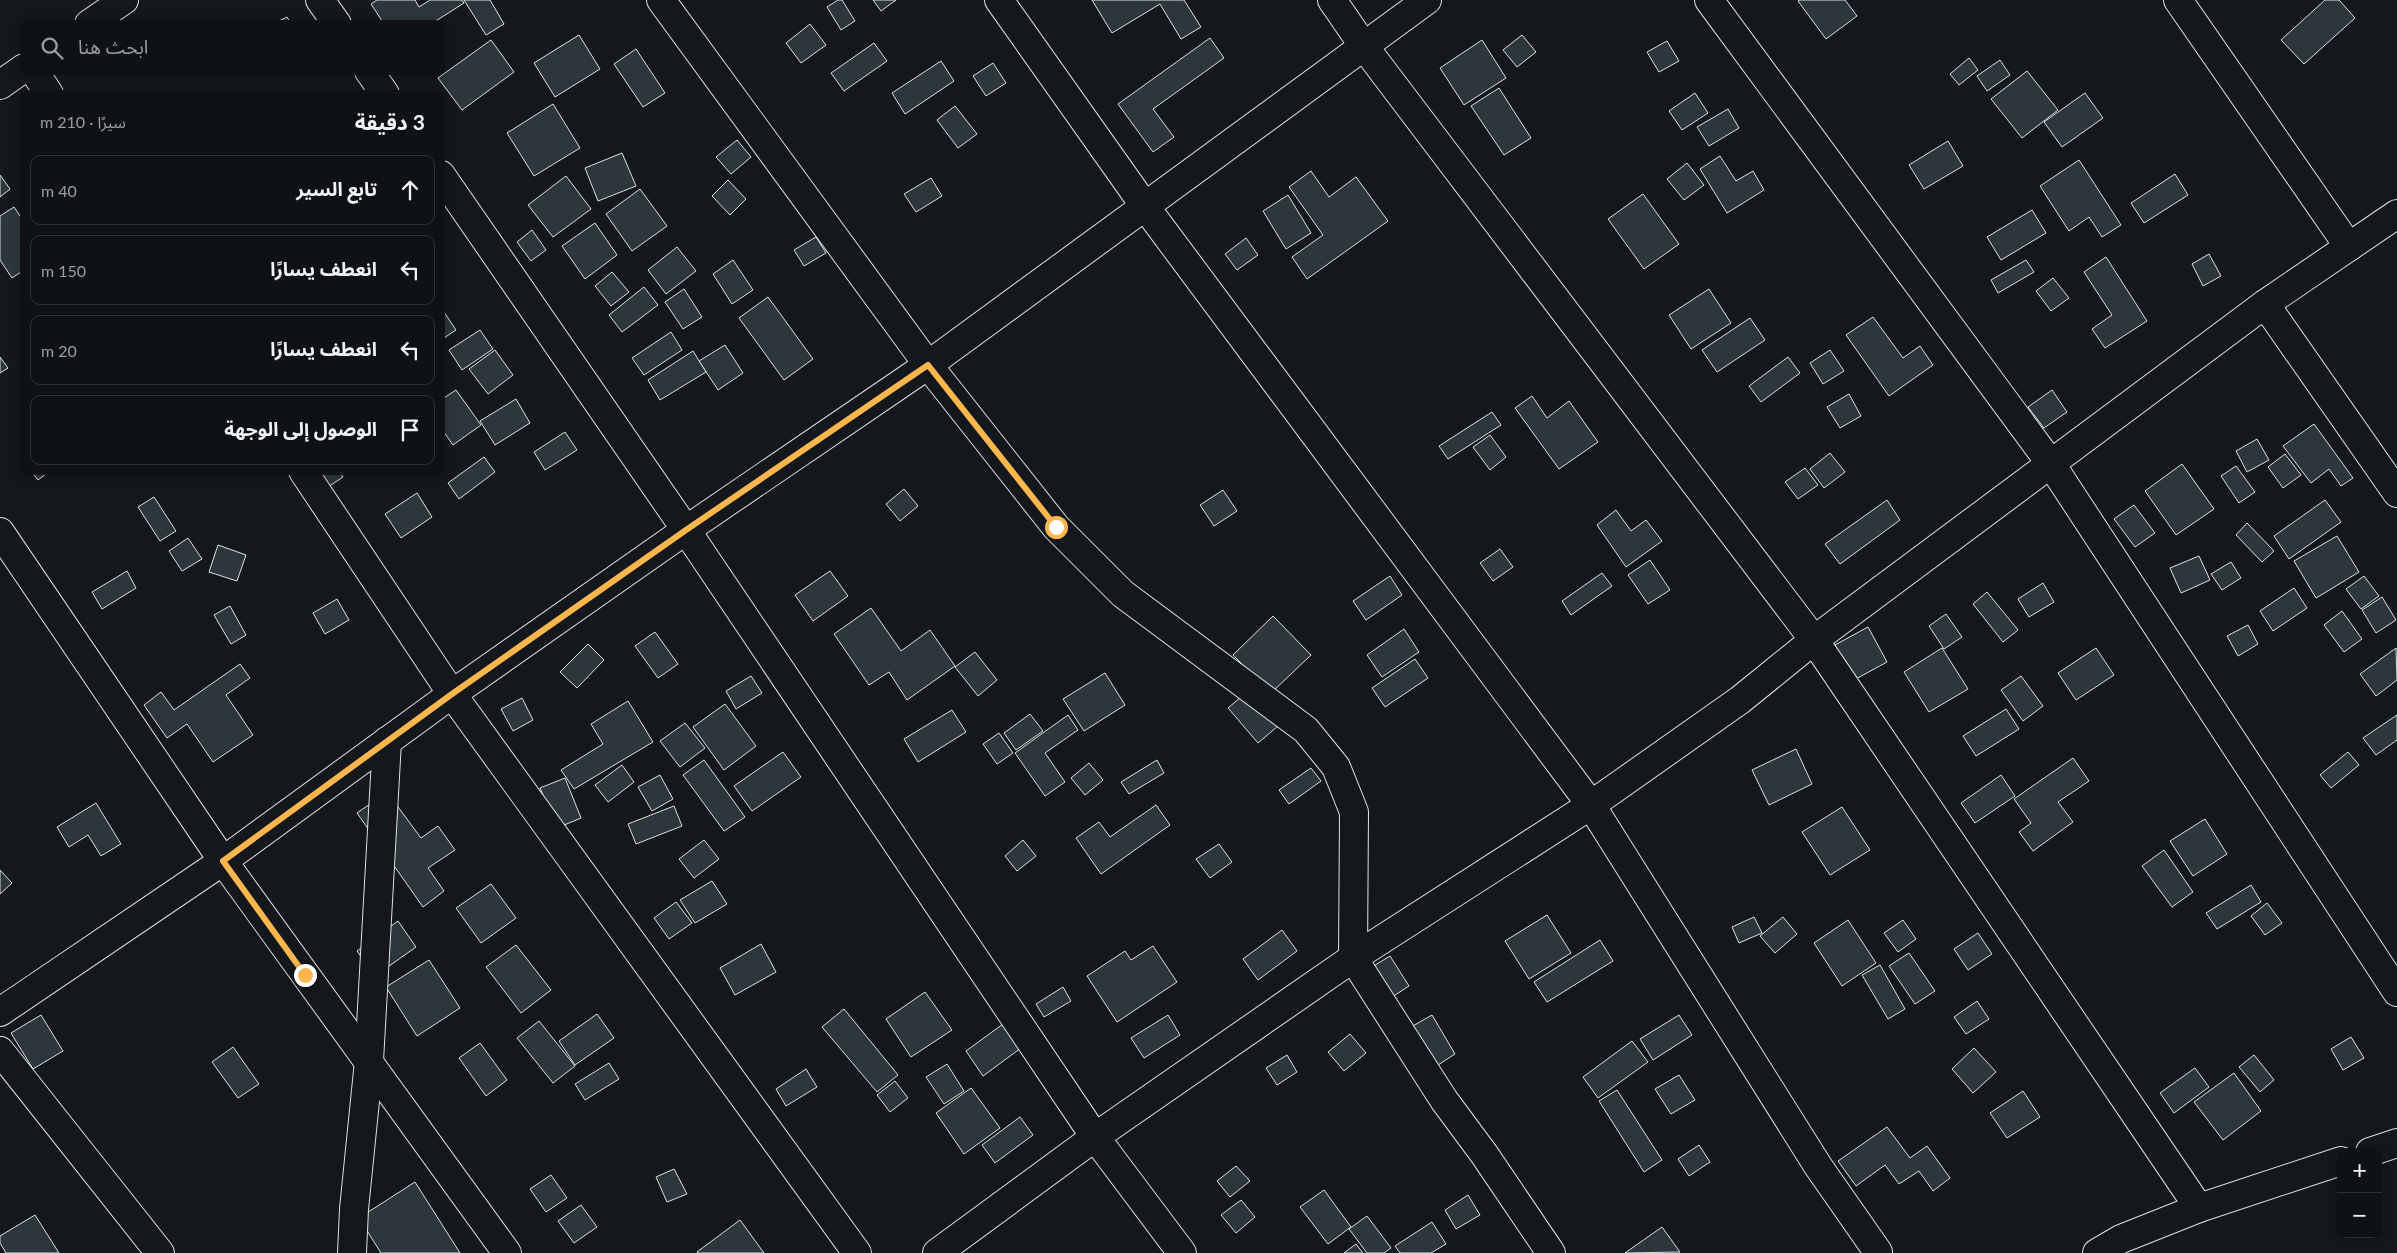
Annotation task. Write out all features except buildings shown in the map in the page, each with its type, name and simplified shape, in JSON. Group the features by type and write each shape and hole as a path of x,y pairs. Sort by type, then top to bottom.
{"street":[{"path":"95,20 124,0"},
{"path":"320,0 333,20"},
{"path":"661,0 928,365 1056,527 1123,594 1306,730 1336,767 1354,812 1353,958 1444,1100 1484,1154 1551,1253"},
{"path":"999,0 1144,205 1591,805 1818,1166 1878,1252"},
{"path":"1332,0 1363,46 1814,640 2199,1208"},
{"path":"0,1012 223,861 452,694 686,530 928,365 1144,205 1427,0"},
{"path":"1709,0 2051,464 2397,992"},
{"path":"2178,0 2350,247"},
{"path":"0,85 20,71"},
{"path":"37,75 46,90"},
{"path":"372,75 382,90"},
{"path":"445,182 686,530 1095,1137 1182,1253"},
{"path":"937,1253 1095,1137 1353,958 1591,805 1740,700 1814,640 2265,304 2397,214"},
{"path":"2265,304 2397,492"},
{"path":"305,475 452,694 857,1253"},
{"path":"0,532 223,861 508,1253"},
{"path":"352,1253 354,1208 369,1061 388,741"},
{"path":"0,1051 160,1253"},
{"path":"2382,1148 2397,1143"},
{"path":"2097,1253 2121,1239 2199,1208 2337,1163"}],"route":[{"path":"305,975 223,861 452,694 686,530 928,365 1056,527"}]}
